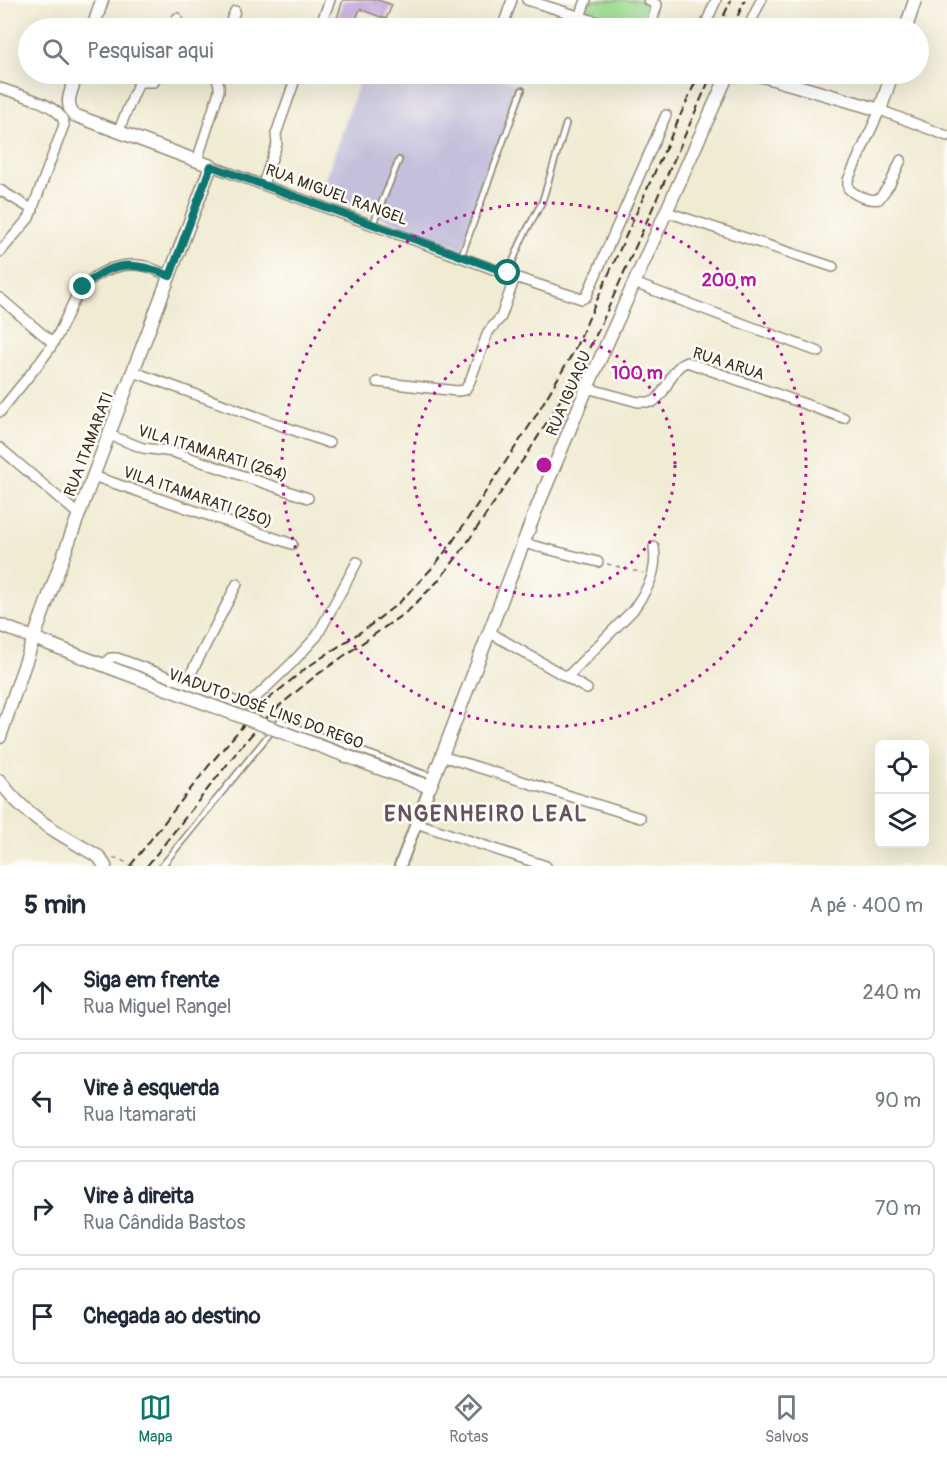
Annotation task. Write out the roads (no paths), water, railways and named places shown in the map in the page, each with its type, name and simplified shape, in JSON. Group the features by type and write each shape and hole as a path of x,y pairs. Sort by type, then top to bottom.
{"main road":[{"path":"96,18 102,0"},
{"path":"909,18 915,0"},
{"path":"74,84 68,101 70,111 80,118"},
{"name":"RUA IGUAÇU","path":"432,782 523,543 587,388 724,84"},
{"path":"790,84 880,110 889,84"},
{"name":"RUA MIGUEL RANGEL","path":"80,118 211,166"},
{"name":"RUA ITAMARATI","path":"0,737 78,514 211,166"},
{"name":"VIADUTO JOSÉ LINS DO REGO","path":"0,625 416,782 432,782"},
{"path":"0,781 29,814 104,863"}],"street":[{"path":"322,18 330,0"},
{"path":"506,18 512,0"},
{"path":"527,0 583,18"},
{"path":"580,17 586,0"},
{"path":"648,0 657,5 653,18"},
{"path":"709,18 717,0"},
{"path":"752,18 760,0"},
{"path":"232,18 234,11"},
{"path":"118,132 138,84"},
{"path":"197,161 219,92 219,84"},
{"path":"263,184 277,144 276,134 294,84"},
{"path":"0,88 56,109 63,108 68,101"},
{"path":"0,252 26,222 33,210 64,125 64,119 56,109"},
{"path":"901,160 890,184 879,199 871,200 855,194 848,188 848,180 880,110 947,136"},
{"name":"RUA MIGUEL RANGEL","path":"211,166 580,300 584,298 666,115"},
{"path":"64,125 80,118"},
{"path":"0,190 33,210"},
{"path":"667,212 833,267"},
{"path":"0,412 53,344 83,287 101,272 115,267 133,265 146,266 170,276"},
{"path":"377,382 457,392 465,390 488,332 501,317 512,275"},
{"path":"634,283 819,352"},
{"path":"0,298 53,344"},
{"name":"RUA ARUA","path":"587,388 638,402 653,402 662,394 678,367 687,362 844,418"},
{"path":"134,372 328,443"},
{"name":"VILA ITAMARATI (264)","path":"109,435 143,448 173,452 308,498"},
{"path":"0,448 78,514"},
{"name":"VILA ITAMARATI (250)","path":"93,476 292,544"},
{"path":"523,543 598,562"},
{"path":"567,677 642,598 656,567 654,547"},
{"path":"107,667 108,659 114,657 242,704 250,703 310,645 325,624 357,562"},
{"path":"186,683 237,584"},
{"path":"489,632 587,689"},
{"path":"442,756 640,818"},
{"name":"RUA IGUAÇU","path":"400,866 432,782"},
{"path":"416,823 546,866"}],"lane":[{"path":"461,257 522,90"},
{"path":"512,275 523,237 542,202 566,124"},
{"path":"373,224 399,160"},
{"path":"162,866 280,721 432,782"}],"railway":[{"path":"723,18 731,0"},
{"path":"737,18 745,0"},
{"path":"130,866 211,763 259,707 306,668 368,627 400,602 451,544 532,422 574,351 694,84"},
{"path":"147,866 244,743 272,712 314,677 409,610 439,580 460,553 531,448 575,376 599,329 708,84"}],"district":[{"name":"ENGENHEIRO LEAL","path":"486,813"}]}
